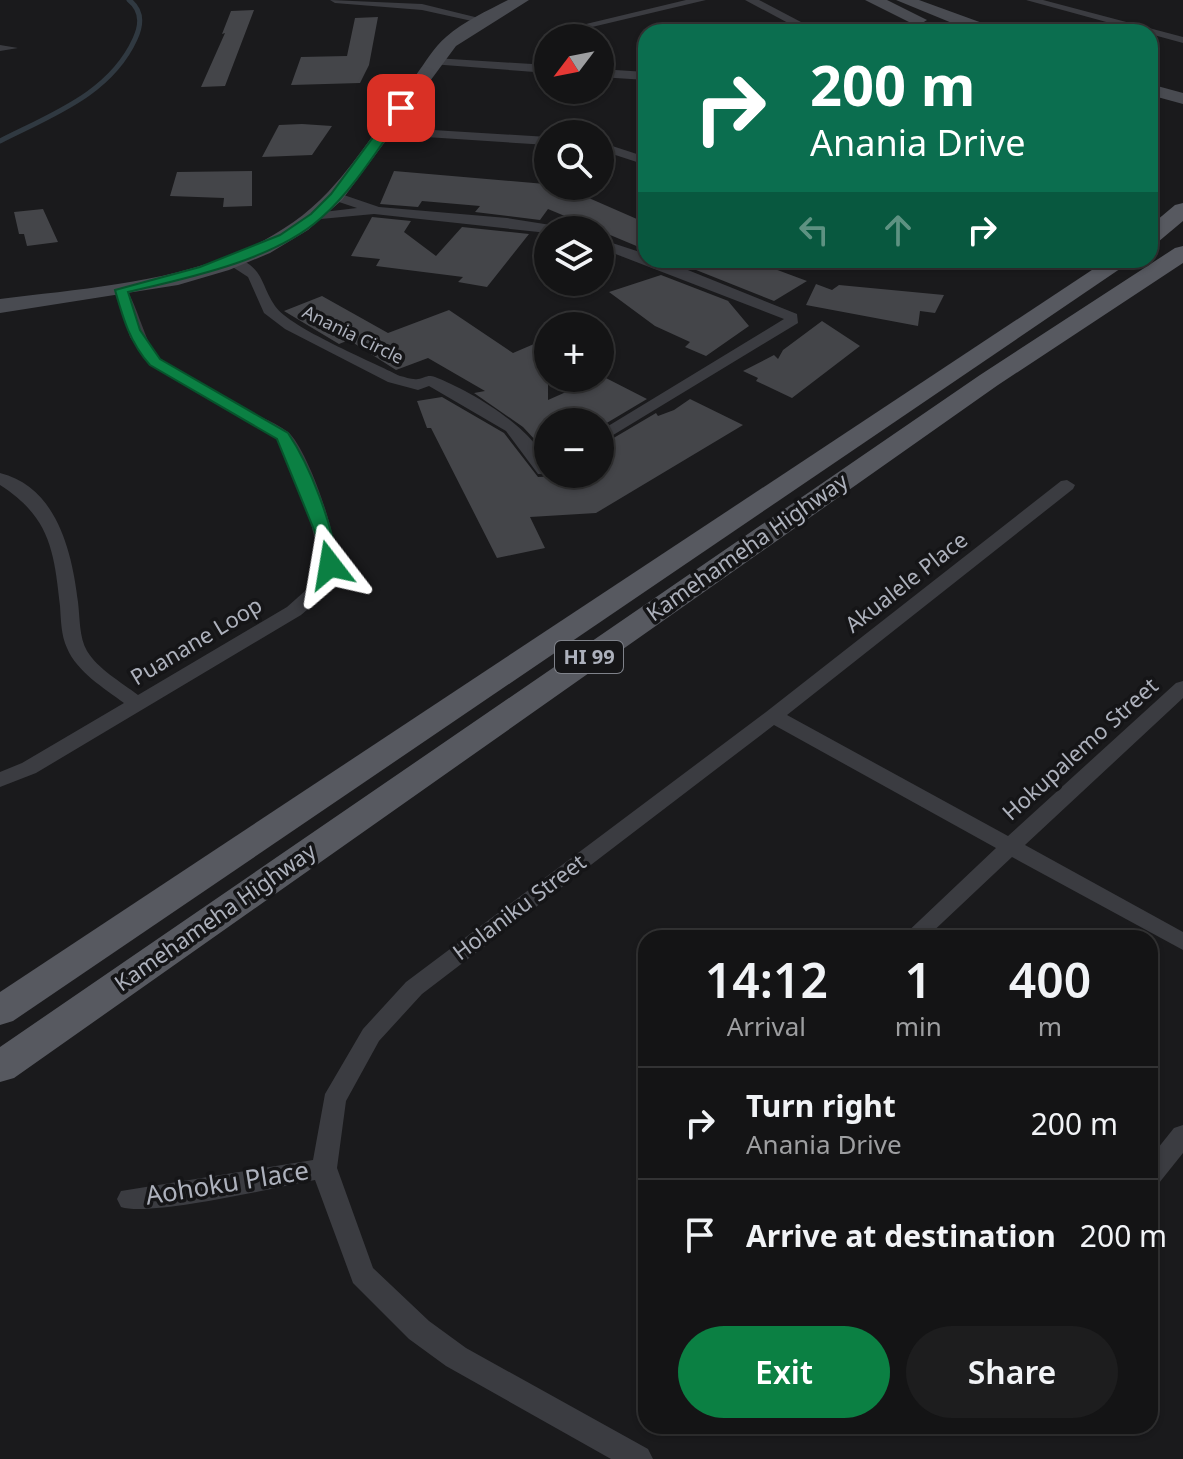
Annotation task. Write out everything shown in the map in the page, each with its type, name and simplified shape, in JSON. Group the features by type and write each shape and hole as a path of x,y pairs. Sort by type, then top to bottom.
{"main road":[{"path":"1158,233 1183,210"},
{"path":"1158,235 1183,220"},
{"name":"Kamehameha Highway","path":"0,1067 989,380 1183,253"},
{"name":"Kamehameha Highway","path":"0,1011 1110,268"}],"street":[{"path":"335,0 422,7 481,20"},
{"path":"0,306 172,280 233,261 285,238 315,217 335,196 450,42 481,20 521,0"},
{"path":"592,24 701,0"},
{"path":"750,0 798,24"},
{"path":"873,0 933,24"},
{"path":"904,0 968,24"},
{"path":"1031,0 1120,24"},
{"path":"1158,34 1183,40"},
{"path":"435,62 534,68"},
{"path":"614,74 638,75"},
{"path":"1158,79 1183,86"},
{"path":"1158,91 1183,99"},
{"path":"384,131 534,140"},
{"path":"614,151 638,158"},
{"path":"335,196 377,211"},
{"path":"315,217 377,211 534,226"},
{"path":"614,248 638,256"},
{"name":"Anania Circle","path":"233,261 254,275 269,310 290,326 394,379 418,385 429,380 465,398 512,428 534,460"},
{"path":"614,430 791,323 792,317 773,308 671,268"},
{"name":"Puanane Loop","path":"0,780 29,768 294,611 315,594 327,578 330,565 327,542 292,451 283,436 155,362 133,330 121,290"},
{"path":"0,478 28,495 53,525 65,564 72,634 79,654 138,704"},
{"name":"Akualele Place","path":"773,716 1067,485"},
{"name":"Hokupalemo Street","path":"921,930 1183,687"},
{"path":"773,716 1183,942"},
{"name":"Holaniku Street","path":"638,1459 456,1357 419,1330 362,1275 324,1168 334,1101 371,1035 414,988 773,716"},
{"path":"1158,1166 1183,1135"},
{"name":"Aohoku Place","path":"130,1199 185,1193 324,1168"}],"building":[{"path":"254,10 225,86 201,87 225,33 222,34 231,11"},
{"path":"378,17 369,65 360,83 291,85 301,57 347,56 355,18"},
{"path":"279,125 332,126 312,155 262,157"},
{"path":"252,171 252,206 223,207 224,198 170,196 177,172"},
{"path":"394,171 534,183 534,200 593,200 638,220 638,247 614,237 614,216 565,216 548,209 543,216 534,216 534,219 475,212 480,206 422,201 418,207 380,204"},
{"path":"43,209 58,242 27,246 24,234 19,234 14,212"},
{"path":"372,217 411,221 404,232 436,256 462,227 529,234 487,287 458,282 463,277 376,266 380,259 351,256"},
{"path":"691,268 772,268 807,281 774,301"},
{"path":"661,275 731,302 728,301 749,326 706,356 685,347 690,342 655,326 614,296 614,290"},
{"path":"816,284 832,290 839,285 944,295 935,313 920,311 918,326 806,305"},
{"path":"322,296 388,333 449,310 513,353 534,344 534,392 548,392 548,400 566,392 614,392 614,382 647,399 614,419 614,408 534,408 534,439 523,427 474,393 485,391 428,358 396,370 349,340 339,344 284,311"},
{"path":"822,321 860,346 792,398 756,381 758,378 743,371 774,355 778,359 783,350"},
{"path":"442,397 504,433 534,472 534,488 614,488 614,438 656,413 658,416 674,410 690,399 743,425 596,513 530,517 545,548 497,558 431,428 427,428 417,401"}],"waterway":[{"path":"0,141 59,112 95,89 111,74 124,58 139,28 140,18 129,0"}],"route":[{"path":"330,565 327,542 292,451 283,436 155,362 133,330 121,290 172,280 233,261 285,238 315,217 335,196 401,108"}]}
